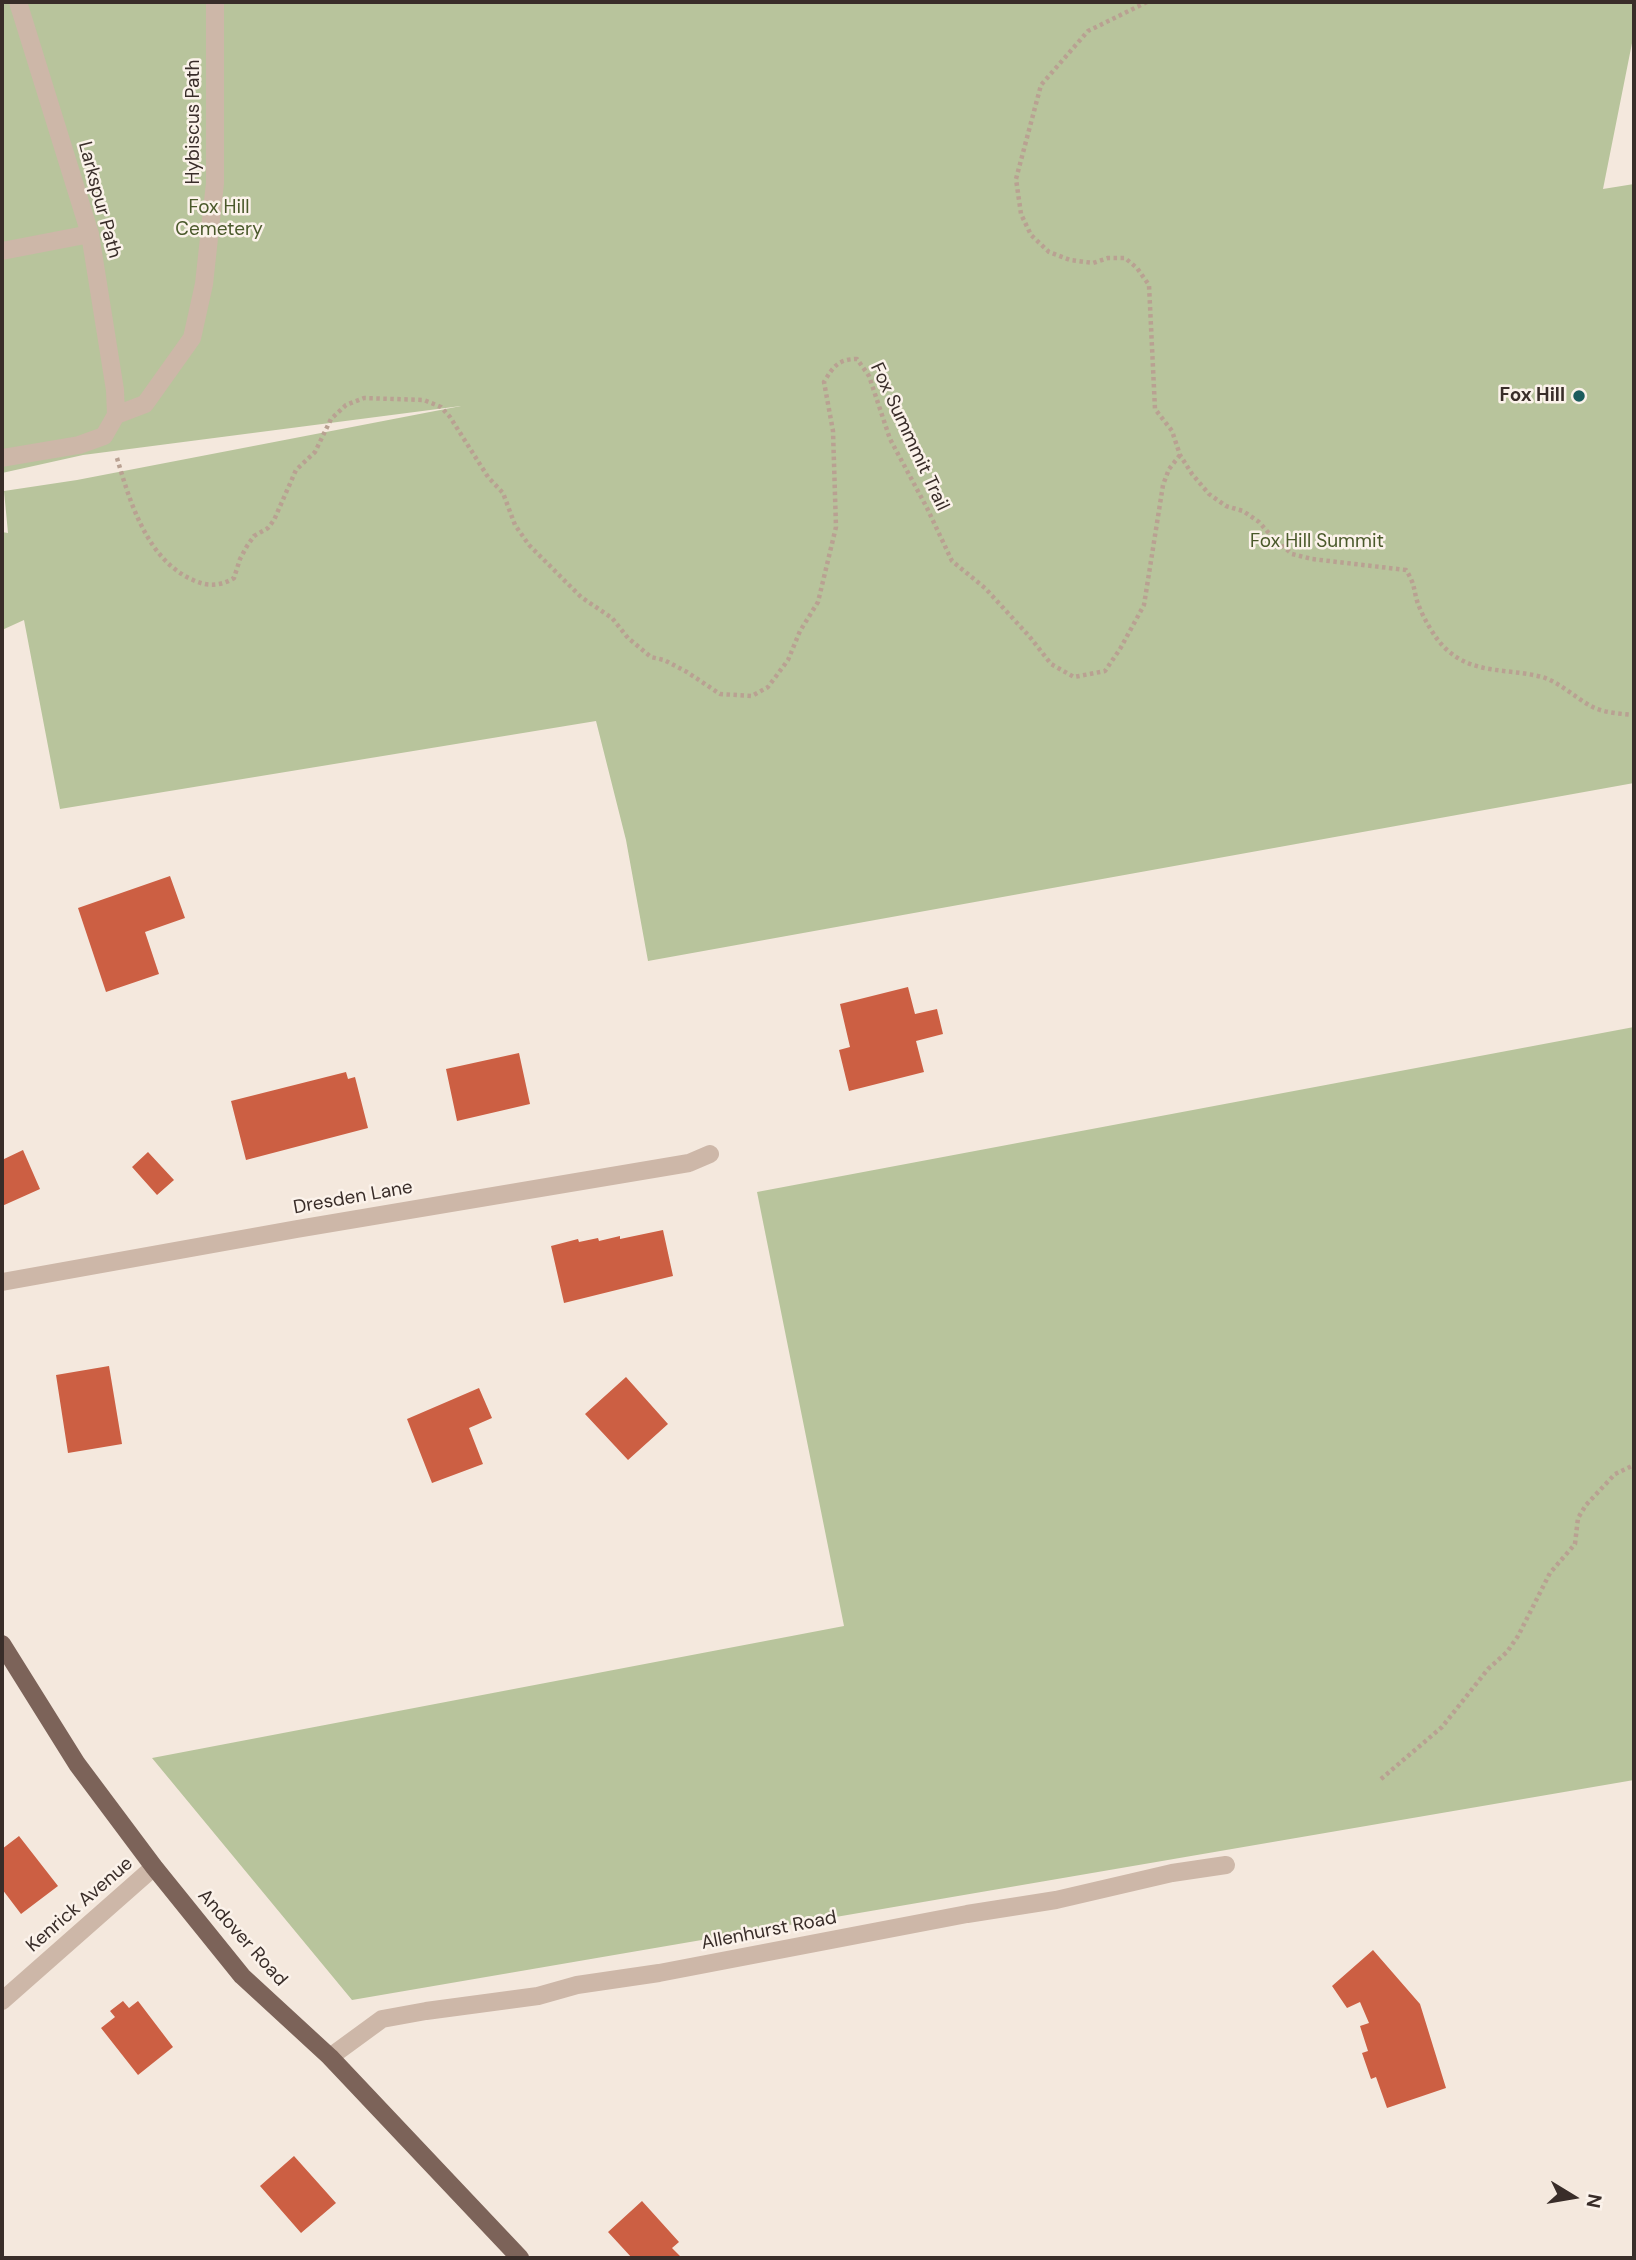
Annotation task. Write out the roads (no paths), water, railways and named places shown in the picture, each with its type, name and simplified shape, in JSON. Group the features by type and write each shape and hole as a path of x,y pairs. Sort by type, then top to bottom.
{"main road":[{"name":"Andover Road","path":"2,1644 77,1764 154,1867 242,1976 330,2057 520,2258"}],"street":[{"name":"Larkspur Path","path":"18,2 90,234 115,390 116,415"},
{"name":"Hybiscus Path","path":"116,415 145,404 192,338 204,284 215,183 215,2"},
{"path":"2,251 90,234"},
{"path":"2,458 79,444 104,436 116,415"},
{"name":"Dresden Lane","path":"2,1282 689,1163 710,1154"},
{"name":"Allenhurst Road","path":"330,2057 382,2019 538,1996 577,1985 659,1973 967,1914 1056,1900 1172,1873 1226,1865"},
{"name":"Kenrick Avenue","path":"2,2001 154,1867"}],"place":[{"name":"Fox Hill","path":"1579,396"}],"park label":[{"name":"Fox Hill Cemetery","path":"219,219"},
{"name":"Fox Hill Summit","path":"1317,542"}]}
